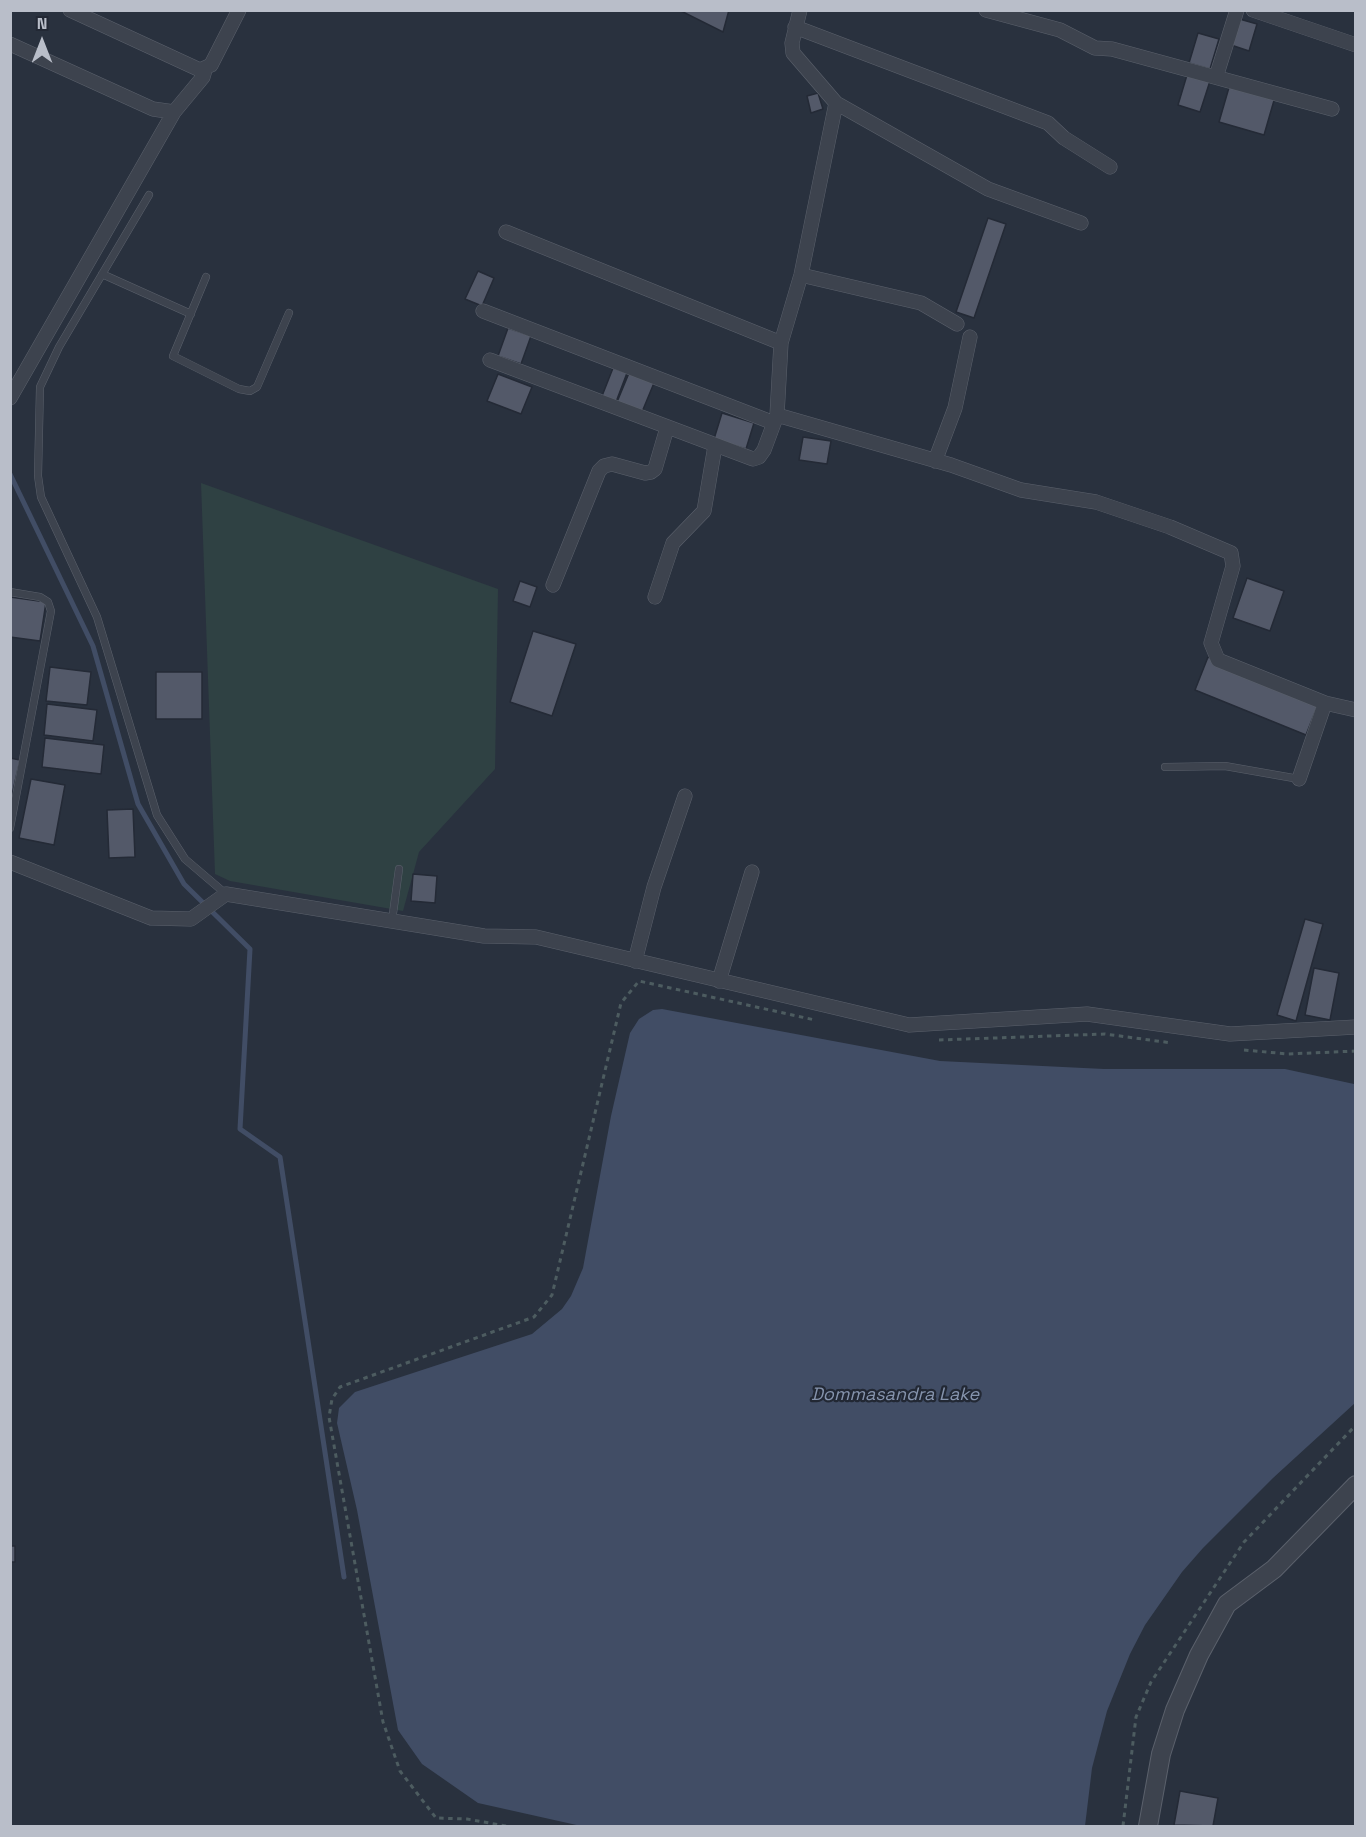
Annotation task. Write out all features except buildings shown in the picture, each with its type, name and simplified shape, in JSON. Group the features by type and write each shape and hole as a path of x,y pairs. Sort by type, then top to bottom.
{"street":[{"path":"70,10 189,67 205,70"},
{"path":"10,398 174,112 211,65 239,10"},
{"path":"800,10 792,43 794,53 836,103 988,189 1081,223"},
{"path":"986,10 1060,30 1095,48 1112,49 1332,109"},
{"path":"1216,77 1237,10"},
{"path":"1253,10 1356,45"},
{"path":"795,27 1048,123 1064,138 1110,167"},
{"path":"10,44 153,110 174,112"},
{"path":"490,360 742,457 759,457 775,419 781,343 801,274 836,103"},
{"path":"506,232 781,343"},
{"path":"801,274 921,303 957,324"},
{"path":"483,311 775,419 935,461 1021,490 1096,502 1170,527 1231,553 1233,566 1211,643 1218,660 1325,703 1356,710"},
{"path":"935,461 955,408 970,337"},
{"path":"553,585 599,471 604,466 612,464 645,473 651,472 655,469 667,428"},
{"path":"655,597 673,543 704,511 715,446"},
{"path":"1299,779 1325,703"},
{"path":"634,961 654,887 685,796"},
{"path":"10,862 152,918 191,919 226,894 484,936 536,937 909,1025 1087,1014 1230,1034 1356,1027"},
{"path":"719,981 752,872"},
{"path":"1148,1827 1161,1754 1175,1710 1198,1655 1227,1604 1274,1569 1356,1485"}],"lane":[{"path":"149,195 59,347 40,387 38,476 41,497 97,617 157,815 186,859 226,894"},
{"path":"102,274 191,314"},
{"path":"206,277 173,357 239,389 250,391 257,387 289,313"},
{"path":"10,592 40,597 48,602 51,611 10,828"},
{"path":"1165,767 1225,766 1299,779"},
{"path":"392,921 399,868"}],"path":[{"path":"506,1827 468,1819 436,1818 400,1771 383,1722 329,1417 332,1399 340,1388 534,1317 552,1294 621,1003 639,981"}],"shaded area":[{"path":"201,483 498,589 495,769 419,852 403,911 230,881 215,874"}],"water":[{"name":"Dommasandra Lake","path":"662,1009 940,1061 1104,1069 1285,1069 1354,1084 1355,1403 1273,1478 1203,1548 1182,1572 1145,1625 1130,1654 1107,1711 1092,1768 1085,1826 581,1826 478,1803 422,1764 398,1730 357,1510 337,1423 339,1408 355,1392 532,1334 562,1309 571,1296 583,1268 611,1116 630,1033 639,1019 653,1010"}],"waterway":[{"path":"10,474 93,646 138,804 184,884 250,949 240,1129 280,1157 344,1577"}]}
